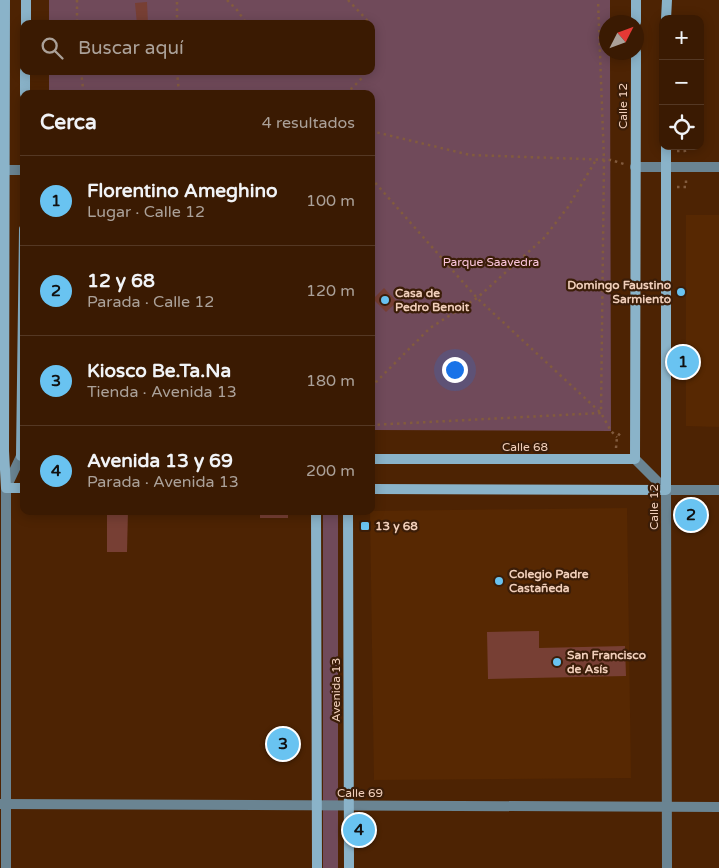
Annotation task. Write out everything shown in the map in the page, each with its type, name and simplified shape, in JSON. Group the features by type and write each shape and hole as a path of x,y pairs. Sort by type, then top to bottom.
{"main road":[{"path":"5,0 2,170 3,488 20,488"},
{"path":"26,0 26,20"},
{"path":"636,0 636,15"},
{"path":"666,0 666,15"},
{"name":"Calle 12","path":"635,460 636,60"},
{"path":"25,75 25,90"},
{"name":"Calle 12","path":"666,150 666,490"},
{"name":"Calle 68","path":"375,459 635,460"},
{"path":"375,489 666,490"},
{"name":"Avenida 13","path":"316,515 316,868"},
{"name":"Avenida 13","path":"348,515 349,868"}],"street":[{"path":"635,167 719,167"},
{"path":"2,170 20,170"},
{"path":"635,460 666,490 719,490"},
{"path":"6,868 3,804 3,488 20,461"},
{"name":"Calle 12","path":"666,490 667,868"},
{"name":"Calle 69","path":"3,804 719,807"}],"path":[{"path":"77,0 78,20"},
{"path":"177,0 177,20"},
{"path":"227,0 244,20"},
{"path":"348,0 367,20"},
{"path":"598,0 604,160 601,413"},
{"path":"81,75 84,90"},
{"path":"177,75 179,90"},
{"path":"350,90 364,75"},
{"path":"375,132 470,155 604,160 624,164"},
{"path":"375,383 430,328 477,298 544,238 568,207 596,160"},
{"path":"375,183 477,298 601,413 611,431 617,437"},
{"path":"375,425 601,413"},
{"path":"616,460 617,437 624,428 635,434"}],"shaded area":[{"path":"686,215 719,215 719,427 686,426"},
{"name":"Colegio Padre Castañeda","path":"627,508 631,778 374,780 370,515 375,515 375,511"}],"green space":[{"name":"Parque Saavedra","path":"49,0 610,0 610,15 599,15 599,60 610,60 611,431 375,430 375,90 49,90 49,75 375,75 375,20 49,20"},
{"path":"323,515 338,515 338,868 323,868"}],"building":[{"path":"147,2 148,20 137,20 135,3"},
{"name":"Casa de Pedro Benoit","path":"384,288 397,302 386,312 375,301 375,297"},
{"path":"107,515 128,515 127,552 107,552"},
{"path":"260,515 288,515 288,518 260,518"},
{"name":"San Francisco de Asís","path":"539,631 539,648 625,646 626,676 488,679 487,632"},
{"path":"273,741 286,741 287,758 274,758"}],"place":[{"name":"Domingo Faustino Sarmiento","path":"681,292"},
{"name":"Casa de Pedro Benoit","path":"385,300"},
{"name":"Florentino Ameghino","path":"683,362"},
{"name":"12 y 68","path":"691,515"},
{"name":"13 y 68","path":"365,526"},
{"name":"Colegio Padre Castañeda","path":"499,581"},
{"name":"San Francisco de Asís","path":"557,662"},
{"name":"Kiosco Be.Ta.Na","path":"283,744"},
{"name":"Avenida 13 y 69","path":"359,830"}]}
